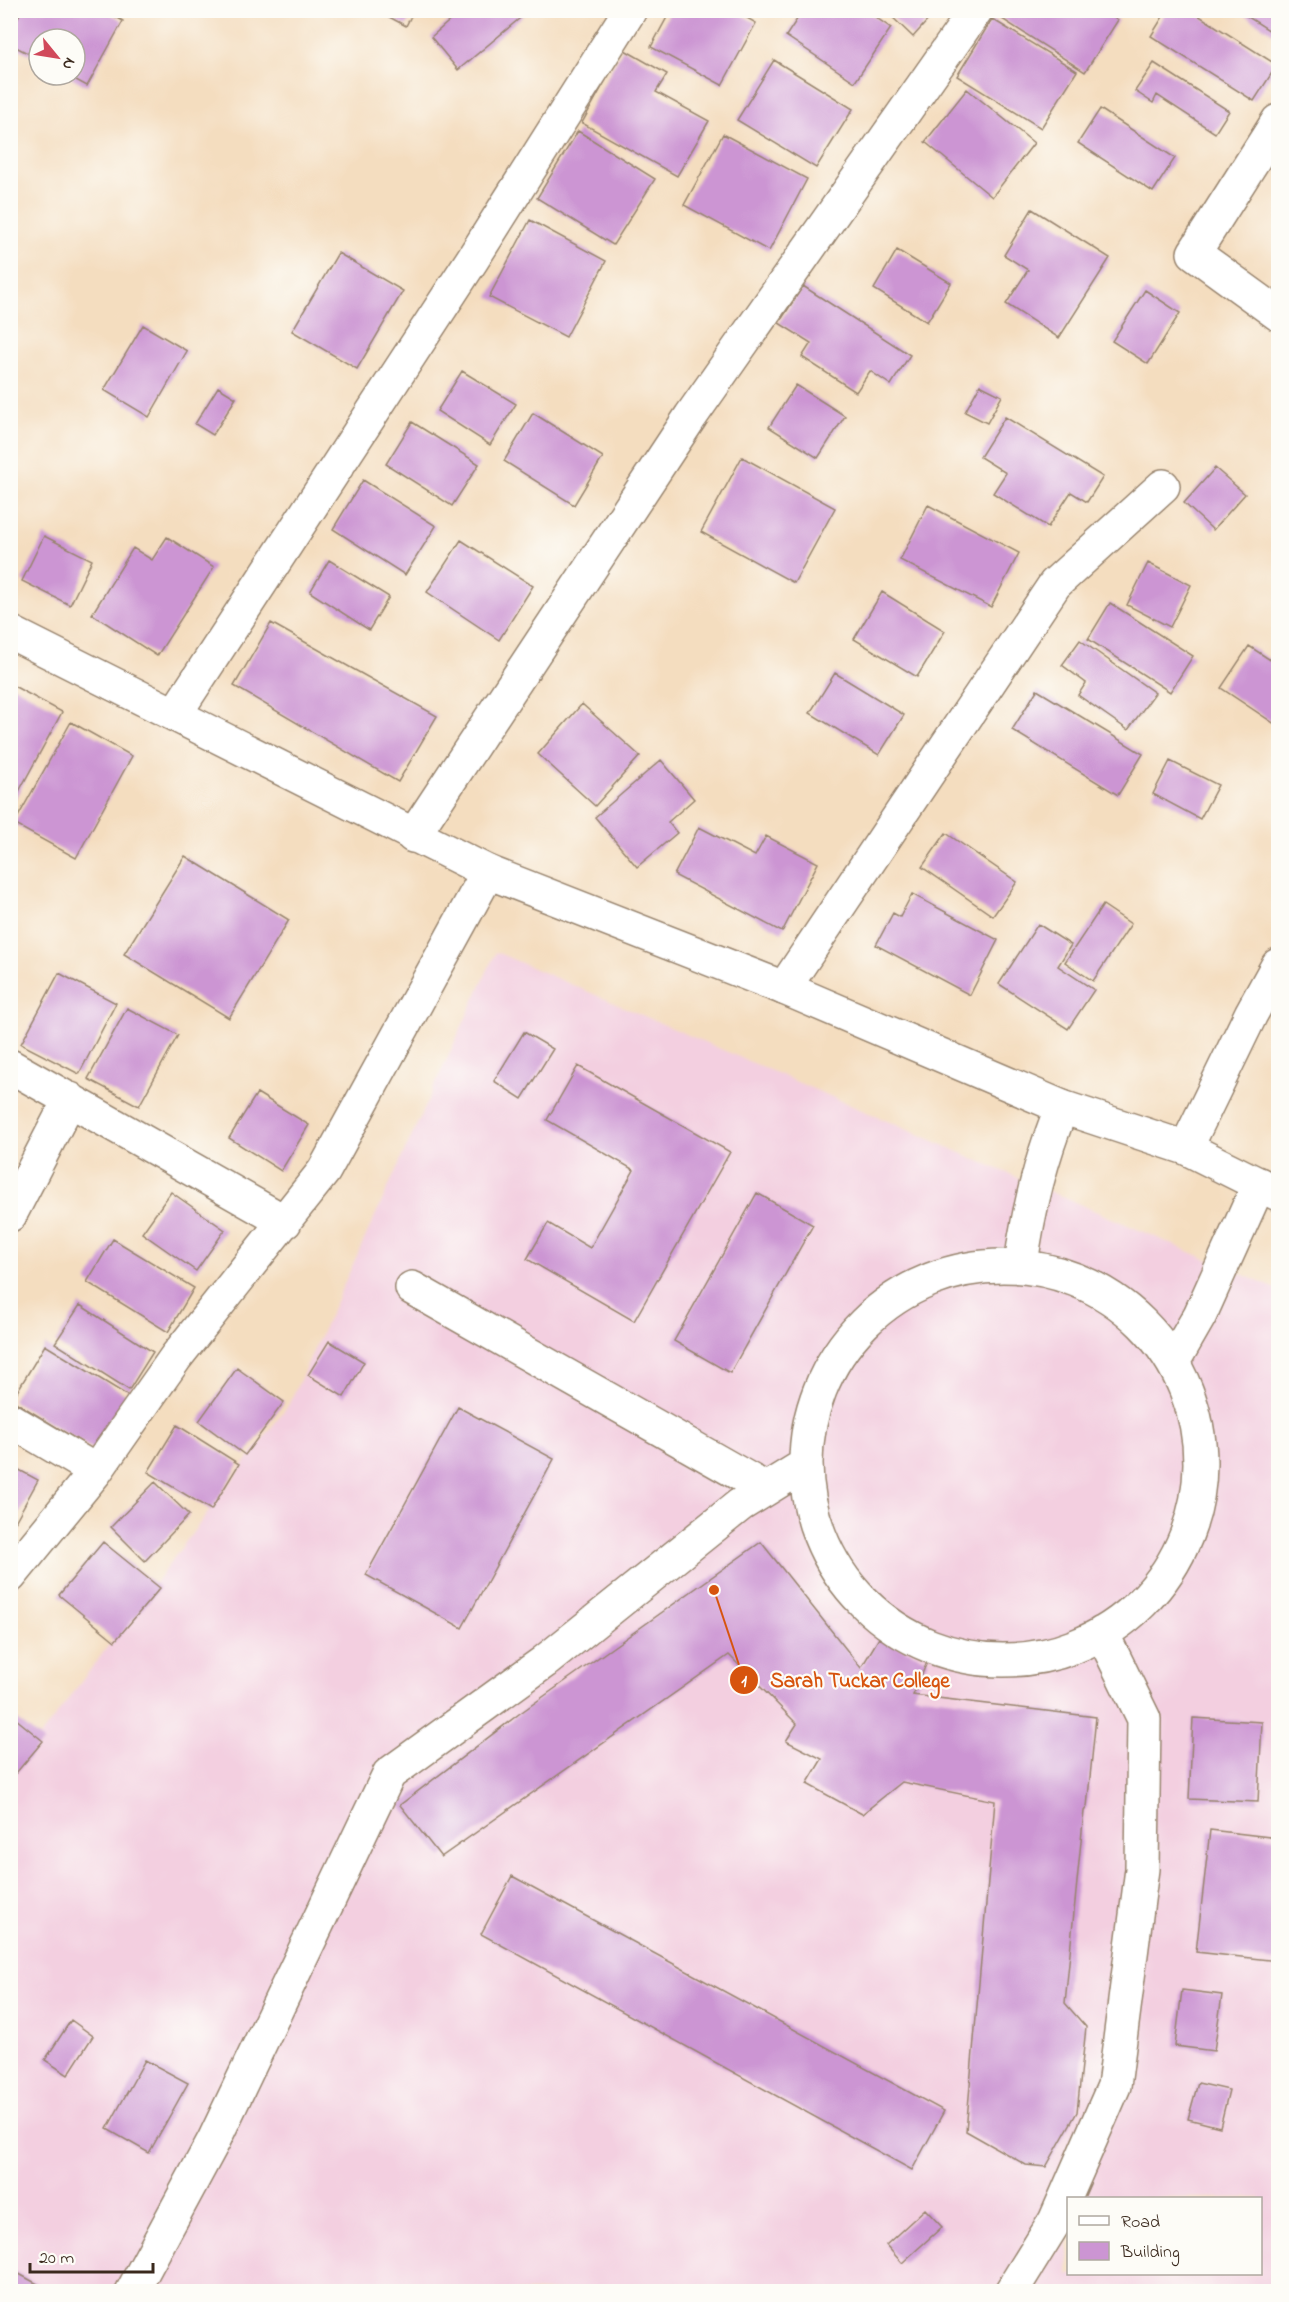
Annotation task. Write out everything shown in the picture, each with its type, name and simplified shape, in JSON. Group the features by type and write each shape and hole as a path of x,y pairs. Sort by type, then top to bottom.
{"street":[{"path":"175,714 472,260 630,10"},
{"path":"413,836 690,416 976,10"},
{"path":"1278,121 1194,253 1278,314"},
{"path":"784,988 1054,584 1163,486"},
{"path":"10,632 488,872 784,988 1062,1107 1185,1148 1269,1189 1173,1362"},
{"path":"10,1576 96,1471 176,1356 324,1171 488,872"},
{"path":"1185,1148 1251,1014 1278,965"},
{"path":"10,1066 285,1222"},
{"path":"10,1215 70,1099"},
{"path":"1021,1265 1025,1231 1047,1144 1062,1107"},
{"path":"1021,1265 1069,1277 1101,1291 1128,1310 1145,1326 1173,1362 1188,1394 1197,1427 1199,1461 1197,1495 1188,1528 1173,1560 1154,1588 1130,1613 1102,1633 1070,1648 1049,1654 1003,1660 969,1658 936,1649 905,1635 876,1616 852,1591 832,1563 817,1532 808,1499 806,1465 809,1431 817,1397 831,1366 851,1337 875,1313 903,1293 934,1278 968,1269 1021,1265"},
{"path":"412,1288 766,1489"},
{"path":"10,1420 96,1471"},
{"path":"132,2292 214,2140 389,1774 544,1662 740,1505 806,1465"},
{"path":"1011,2292 1055,2221 1114,2086 1143,1869 1144,1719 1102,1633"}],"shaded area":[{"path":"496,952 1278,1290 1278,2291 11,2291 10,1777 289,1404"}],"building":[{"path":"22,10 104,10 123,21 87,86 87,27 27,27 27,53 10,44 10,32"},
{"path":"376,10 414,10 406,26"},
{"path":"462,10 522,10 525,14 458,70 431,37"},
{"path":"671,10 733,10 756,23 722,85 651,47"},
{"path":"803,10 865,10 891,28 855,82 786,36"},
{"path":"885,10 937,10 913,37"},
{"path":"999,10 1103,10 1118,20 1085,72 996,15"},
{"path":"1167,10 1190,10 1277,65 1254,101 1151,36"},
{"path":"1237,10 1278,10 1278,36"},
{"path":"992,19 1077,71 1041,128 957,76"},
{"path":"623,49 667,74 656,92 709,121 677,176 582,123"},
{"path":"774,60 853,109 816,168 737,120"},
{"path":"1154,63 1229,111 1215,133 1157,95 1153,103 1135,91"},
{"path":"967,89 1034,143 992,197 925,142"},
{"path":"1100,109 1175,158 1153,192 1078,143"},
{"path":"578,131 655,179 613,245 537,198"},
{"path":"723,134 807,179 769,251 684,205"},
{"path":"1032,209 1110,258 1059,338 1006,304 1028,270 1004,255"},
{"path":"530,220 606,261 566,337 489,297"},
{"path":"897,250 951,283 927,322 874,289"},
{"path":"338,253 403,291 357,369 292,331"},
{"path":"803,286 910,355 891,385 870,371 856,392 802,357 811,343 779,323"},
{"path":"1145,290 1180,313 1148,364 1112,341"},
{"path":"143,325 187,351 149,417 104,390"},
{"path":"462,371 516,404 490,445 437,411"},
{"path":"796,385 845,416 818,458 769,427"},
{"path":"980,385 1002,396 987,423 965,412"},
{"path":"218,387 236,398 213,435 195,424"},
{"path":"533,413 603,457 574,505 504,461"},
{"path":"1005,417 1103,477 1087,502 1071,492 1048,527 993,493 1006,473 980,457"},
{"path":"412,422 479,464 452,506 386,464"},
{"path":"742,457 835,508 794,583 701,532"},
{"path":"1215,468 1245,494 1213,530 1184,503"},
{"path":"363,480 436,526 405,575 333,529"},
{"path":"928,505 1019,553 991,607 900,560"},
{"path":"44,536 92,560 70,605 22,581"},
{"path":"167,537 214,567 157,656 92,614 133,548 152,560"},
{"path":"461,540 533,586 499,640 427,592"},
{"path":"329,560 389,597 369,630 310,592"},
{"path":"1148,563 1191,585 1170,627 1127,605"},
{"path":"882,592 945,631 917,677 854,639"},
{"path":"1110,603 1193,656 1170,692 1088,639"},
{"path":"271,623 437,716 398,782 234,686"},
{"path":"1080,640 1155,693 1128,730 1078,695 1086,683 1062,665"},
{"path":"1249,646 1278,665 1278,726 1221,688"},
{"path":"835,673 904,715 879,755 810,713"},
{"path":"10,684 62,712 10,808"},
{"path":"1037,690 1143,754 1118,795 1012,730"},
{"path":"582,704 640,756 595,806 538,754"},
{"path":"71,722 132,756 76,858 14,824"},
{"path":"661,760 694,799 668,822 677,833 637,867 595,817"},
{"path":"1170,761 1218,785 1200,819 1153,794"},
{"path":"699,827 755,856 766,836 818,863 782,932 674,875"},
{"path":"946,833 1017,882 993,916 922,867"},
{"path":"185,856 289,920 229,1018 124,954"},
{"path":"912,894 998,940 970,995 876,945 893,913 900,917"},
{"path":"1103,905 1131,924 1093,981 1065,962"},
{"path":"1038,924 1071,945 1058,966 1094,990 1068,1029 999,984"},
{"path":"59,973 116,1003 79,1074 21,1044"},
{"path":"127,1008 178,1035 139,1106 88,1079"},
{"path":"524,1032 553,1049 522,1099 494,1081"},
{"path":"578,1066 730,1152 634,1321 527,1259 548,1223 590,1248 634,1170 547,1120"},
{"path":"257,1093 309,1125 281,1171 229,1138"},
{"path":"171,1192 225,1230 196,1271 142,1233"},
{"path":"757,1193 813,1225 730,1373 674,1341"},
{"path":"113,1239 194,1288 168,1332 87,1282"},
{"path":"80,1305 153,1352 129,1390 55,1343"},
{"path":"329,1341 364,1362 344,1397 308,1375"},
{"path":"45,1345 130,1397 97,1452 12,1400"},
{"path":"237,1368 284,1402 245,1455 199,1421"},
{"path":"458,1407 554,1459 462,1628 366,1575"},
{"path":"177,1425 239,1464 211,1510 148,1472"},
{"path":"10,1465 38,1480 10,1531"},
{"path":"155,1482 189,1515 145,1561 111,1527"},
{"path":"103,1542 160,1588 115,1641 59,1595"},
{"path":"761,1542 861,1668 879,1638 928,1660 913,1695 1096,1717 1087,1807 1084,1811 1065,2003 1086,2027 1077,2112 1046,2167 1026,2165 966,2131 995,1801 902,1782 862,1814 807,1784 822,1759 786,1741 797,1724 729,1655 441,1857 400,1805 519,1714"},
{"path":"10,1714 43,1741 16,1773 10,1768"},
{"path":"1193,1718 1262,1722 1258,1802 1189,1799"},
{"path":"1210,1830 1278,1838 1278,1961 1196,1952"},
{"path":"512,1876 944,2111 912,2170 481,1934"},
{"path":"1182,1990 1222,1995 1214,2051 1175,2046"},
{"path":"71,2020 93,2036 68,2075 45,2060"},
{"path":"145,2060 188,2083 149,2153 107,2129"},
{"path":"1198,2083 1229,2090 1220,2127 1188,2119"},
{"path":"925,2209 942,2227 902,2263 886,2245"},
{"path":"10,2269 52,2292 10,2292"}],"place":[{"name":"Sarah Tuckar College","path":"714,1590"}]}
